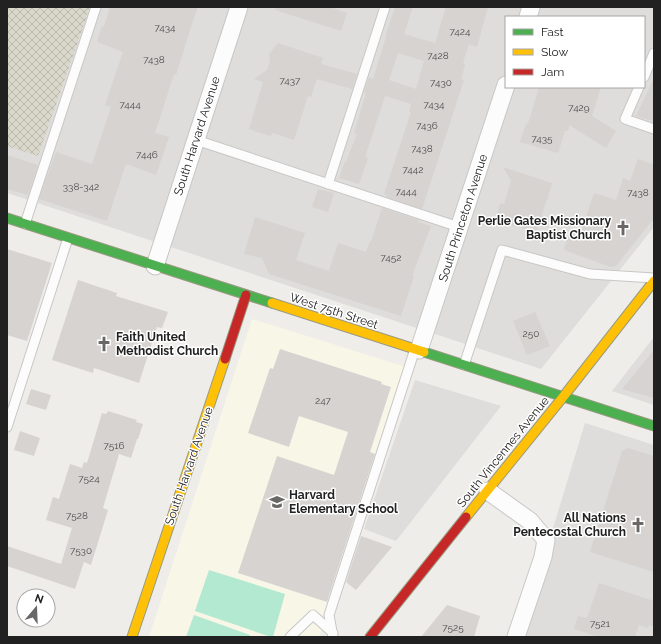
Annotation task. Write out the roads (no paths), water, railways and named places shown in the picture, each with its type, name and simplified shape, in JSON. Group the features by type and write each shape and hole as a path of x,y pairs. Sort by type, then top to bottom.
{"street":[{"name":"South Harvard Avenue","path":"155,266 239,7"},
{"name":"South Princeton Avenue","path":"417,350 505,88"},
{"name":"West 75th Street","path":"7,218 654,426"},
{"name":"South Vincennes Avenue","path":"370,637 563,397 654,279"},
{"name":"South Harvard Avenue","path":"132,637 246,295"},
{"path":"488,491 530,521 546,540 542,557 516,637"}],"lane":[{"path":"25,224 96,7"},
{"path":"328,184 385,7"},
{"path":"645,75 654,53"},
{"path":"640,88 625,119 654,129"},
{"path":"196,140 459,227"},
{"path":"7,427 68,238"},
{"path":"464,364 502,250 590,274 654,279"},
{"path":"334,635 329,615 417,350"},
{"path":"290,637 313,615 334,635"}],"place":[{"name":"Perlie Gates Missionary Baptist Church","path":"623,228"},
{"name":"Faith United Methodist Church","path":"104,344"},
{"name":"Harvard Elementary School","path":"277,502"},
{"name":"All Nations Pentecostal Church","path":"638,525"}]}
